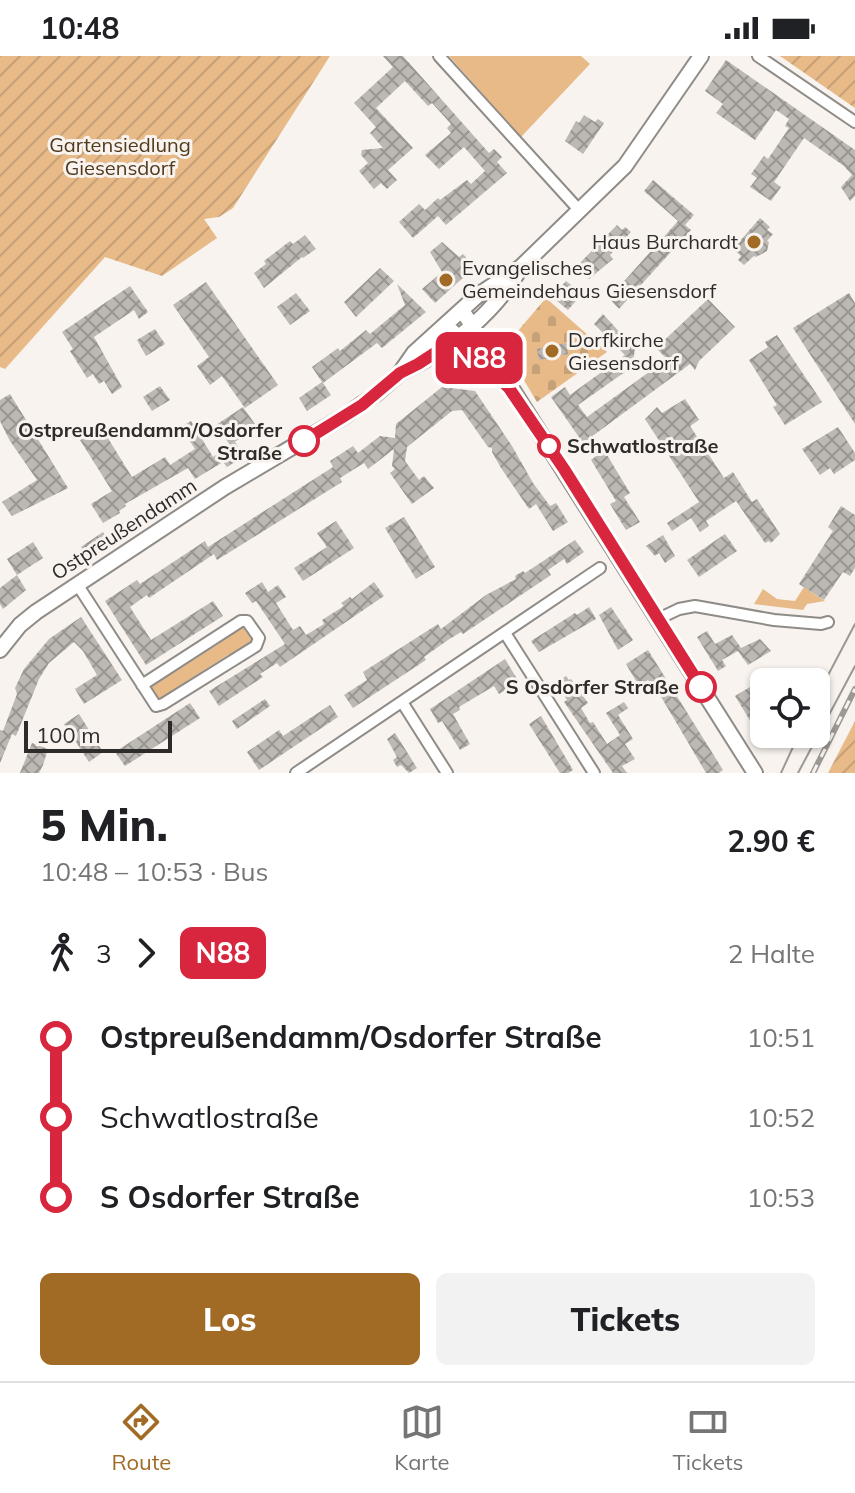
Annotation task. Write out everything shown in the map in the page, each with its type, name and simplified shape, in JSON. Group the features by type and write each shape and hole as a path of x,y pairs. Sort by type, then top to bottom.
{"main road":[{"name":"Ostpreußendamm","path":"400,373 414,353 498,280 521,267 625,166 701,56"},
{"name":"Ostpreußendamm","path":"0,650 28,618 77,584 225,487 348,414 400,373 458,338 507,292 521,267"},
{"path":"462,310 755,773"},
{"path":"446,325 509,388"}],"street":[{"path":"439,56 580,211"},
{"path":"758,56 855,122"},
{"path":"296,773 600,568"},
{"path":"77,584 142,685 156,706 256,646 259,638 247,621 241,621 142,685"},
{"path":"658,619 679,609 695,606 774,620 828,622"},
{"path":"505,633 594,773"},
{"path":"402,702 447,773"}],"green space":[{"name":"Gartensiedlung Giesensdorf","path":"0,56 330,56 233,208 219,217 204,219 217,238 162,276 105,257 5,369 0,367"},
{"path":"449,56 581,56 590,64 521,137"},
{"path":"780,56 855,56 855,108"},
{"path":"546,298 607,352 537,402 507,352 511,339"},
{"path":"804,587 825,601 807,604 803,610 754,604 763,589 777,599 795,601"},
{"path":"242,626 250,633 253,644 233,657 228,655 187,681 186,687 158,700 150,686 173,668 179,669 220,643 221,637"},
{"path":"855,721 855,773 828,773"}],"building":[{"path":"383,56 403,56 489,153 494,149 502,157 497,162 507,173 446,225 438,216 413,238 399,222 419,204 425,210 467,180 471,184 485,171 464,147 439,169 425,155 451,133 447,128 451,124 432,103 428,106 405,81 376,108 413,148 388,170 397,180 387,189 381,183 374,189 359,171 368,163 361,155 362,150 383,148 370,133 376,127 354,103 393,67"},
{"path":"726,60 855,150 855,196 850,201 841,187 852,175 804,138 774,182 781,187 771,201 750,187 757,178 751,174 764,156 768,159 789,128 785,126 789,119 776,110 755,140 716,113 723,104 705,91"},
{"path":"584,115 595,122 598,119 604,123 583,154 565,141 576,121 579,123"},
{"path":"653,180 694,215 685,225 691,230 619,309 609,298 678,221 644,191"},
{"name":"Haus Burchardt","path":"760,218 773,234 767,241 767,251 754,256 744,265 738,260 741,256 733,249"},
{"path":"617,225 631,232 610,255 613,259 589,279 577,266"},
{"path":"305,235 316,249 264,288 254,273 290,241 293,244"},
{"name":"Evangelisches Gemeindehaus Giesensdorf","path":"442,242 459,257 463,254 475,267 435,303 422,289 442,272 430,252"},
{"path":"380,268 394,281 356,317 344,302"},
{"path":"566,281 582,294 568,310 552,297"},
{"path":"206,282 278,385 245,408 222,376 210,385 197,366 209,357 173,305"},
{"path":"397,284 426,312 382,348 377,343 323,383 331,395 307,411 299,398 322,382 312,367 338,348 340,351 366,330 370,334 405,305"},
{"path":"130,286 148,312 139,319 134,310 94,337 122,387 112,394 104,381 99,384 93,374 87,378 62,332"},
{"path":"296,293 310,311 290,325 277,307"},
{"path":"849,293 855,303 855,424 793,328"},
{"path":"708,299 735,327 699,361 695,370 690,364 583,443 551,397 565,387 570,395 625,355 594,324 603,314 635,349 632,367 578,405 587,417 667,359 656,348"},
{"path":"155,329 165,344 146,356 137,340"},
{"path":"777,335 822,402 785,425 773,407 777,405 749,360 768,347 765,342"},
{"name":"Dorfkirche Giesensdorf","path":"566,343 568,354 539,360 537,349"},
{"path":"160,386 170,400 152,411 143,397"},
{"path":"442,387 475,391 533,483 550,506 556,503 568,522 553,531 536,504 529,509 501,468 492,448 488,447 462,410 452,411 407,447 405,461 419,480 424,476 434,488 412,504 390,473 395,469 392,466 394,449 368,469 364,463 340,478 342,482 217,560 214,554 149,598 147,595 130,607 151,640 213,601 223,616 146,665 105,601 137,580 140,584 205,541 208,547 333,467 330,461 353,446 358,453 380,436 395,438 396,424"},
{"path":"10,394 68,488 12,516 2,502 37,480 0,421 0,400"},
{"path":"685,399 699,420 690,426 724,478 733,472 752,502 757,499 780,534 771,543 765,543 736,501 706,521 709,526 700,532 691,518 672,531 667,523 699,502 645,419 657,407 662,413"},
{"path":"243,407 257,427 230,445 216,425"},
{"path":"191,421 213,457 235,442 244,456 227,467 223,462 195,479 188,468 125,504 120,513 103,523 91,504 112,491 80,440 101,427 132,477 165,457 170,465 195,449 181,427"},
{"path":"838,427 855,453 855,460 834,474 830,468 820,475 802,449"},
{"path":"604,450 630,493 624,497 640,522 626,530 610,504 616,501 591,460"},
{"path":"841,506 855,515 855,568 850,576 843,572 824,600 799,584 833,531 828,527"},
{"path":"404,517 435,567 416,579 385,528"},
{"path":"336,521 354,548 303,581 294,568 327,547 317,533"},
{"path":"103,532 111,544 89,558 81,547"},
{"path":"725,534 737,551 699,577 687,560"},
{"path":"663,535 675,556 665,563 659,553 655,556 646,546"},
{"path":"575,540 584,552 567,564 564,559 548,570 551,575 463,634 461,632 448,640 424,657 426,660 353,708 344,695 367,680 363,672 438,624 441,629 486,595"},
{"path":"33,542 43,558 17,575 7,559"},
{"path":"17,575 26,590 3,609 0,588"},
{"path":"262,582 268,592 278,585 286,597 276,603 293,630 300,626 306,635 344,606 341,603 350,597 352,599 374,582 384,596 280,667 277,663 260,674 263,677 219,706 209,691 285,644 256,601 252,603 245,593"},
{"path":"589,607 596,619 539,652 531,641"},
{"path":"611,607 633,640 618,650 599,615"},
{"path":"81,617 122,680 84,704 75,689 97,675 74,642 49,663 39,679 16,736 12,734 0,763 0,730 3,731 17,694 15,688 24,669 49,639"},
{"path":"707,631 715,644 732,635 741,648 760,639 771,651 748,665 738,651 722,660 726,666 718,671 697,637"},
{"path":"648,650 723,770 719,773 706,773 660,695 648,680 639,686 626,664"},
{"path":"505,659 519,682 499,694 494,686 459,707 460,710 453,714 470,744 460,750 442,721 438,723 430,709"},
{"path":"566,676 588,703 581,708 607,744 620,735 606,713 624,702 628,708 618,715 633,739 625,744 635,759 622,766 627,773 613,773 564,702 567,700 556,683"},
{"path":"750,687 750,720 735,696"},
{"path":"265,699 270,706 237,729 232,721"},
{"path":"190,703 200,718 125,766 115,752"},
{"path":"330,705 338,717 259,770 247,752 279,730 283,736"},
{"path":"79,714 103,752 89,762 64,724"},
{"path":"541,716 573,770 568,773 560,773 529,724"},
{"path":"395,733 417,768 409,773 401,765 397,767 393,760 397,757 387,739"},
{"path":"32,743 48,749 43,765 39,773 20,773"}],"tram line":[{"path":"830,671 855,624"},
{"path":"798,773 855,666"},
{"path":"781,773 793,748"}],"railway":[{"path":"813,773 855,689"}],"bus line":[{"name":"N88","path":"304,441 362,405 400,373 458,338 509,388 564,469 701,687"}],"place":[{"name":"Haus Burchardt","path":"754,242"},
{"name":"Evangelisches Gemeindehaus Giesensdorf","path":"446,280"},
{"name":"Dorfkirche Giesensdorf","path":"552,351"},
{"name":"Ostpreußendamm/Osdorfer Straße","path":"304,441"},
{"name":"Schwatlostraße","path":"549,446"},
{"name":"S Osdorfer Straße","path":"701,687"}]}
